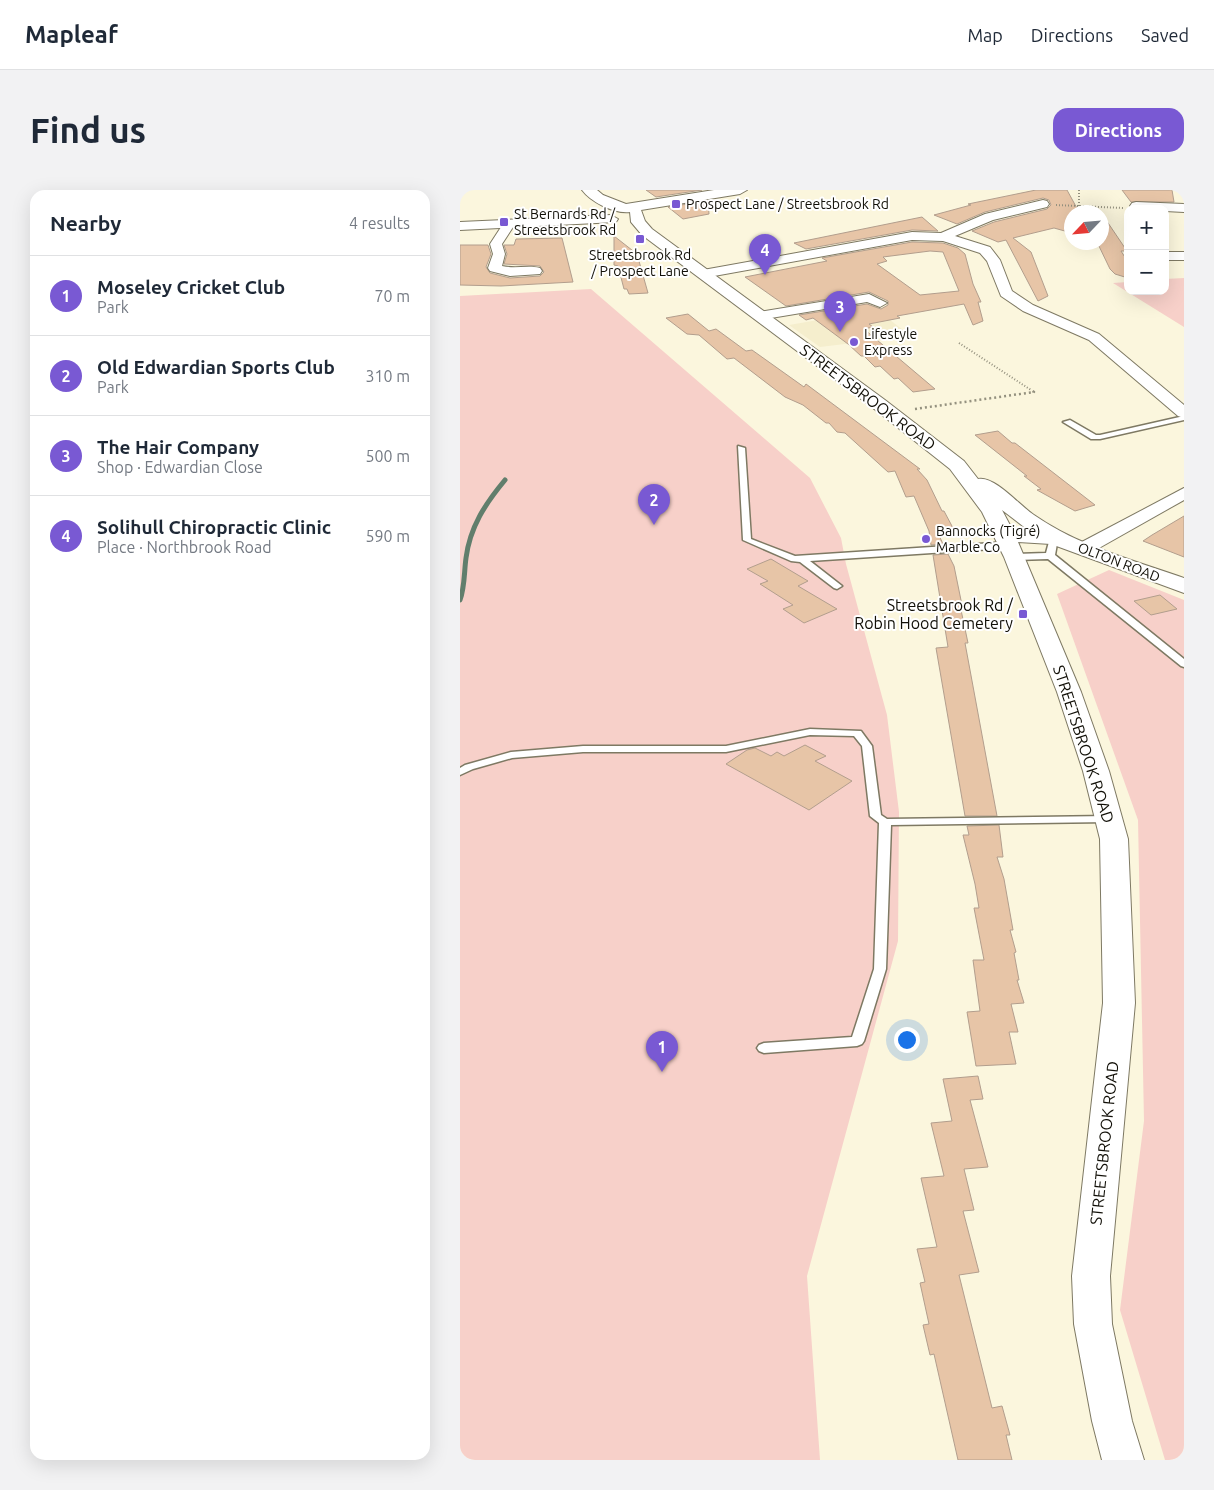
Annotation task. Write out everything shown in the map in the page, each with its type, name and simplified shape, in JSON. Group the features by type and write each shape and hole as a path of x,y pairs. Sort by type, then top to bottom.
{"main road":[{"path":"460,226 568,221 613,209 740,190"},
{"name":"STREETSBROOK ROAD","path":"613,209 638,222 647,232"},
{"name":"STREETSBROOK ROAD","path":"613,209 647,232 890,413 957,466 992,511 1009,546 1069,692 1114,839 1119,1003 1091,1276 1093,1324 1112,1421 1123,1460"},
{"name":"OLTON ROAD","path":"957,466 1025,519 1052,547"},
{"name":"OLTON ROAD","path":"1009,546 1085,548 1184,586"}],"street":[{"path":"943,237 989,217 1043,204"},
{"path":"1169,208 1184,208"},
{"path":"509,224 496,244 499,254 495,268 510,272 536,272"},
{"path":"703,274 830,253 912,236 943,237 965,242 985,250 993,260 1006,293 1028,308 1094,337 1184,413"},
{"path":"1169,256 1184,256"},
{"path":"759,316 876,298"},
{"path":"1085,548 1184,493"}],"lane":[{"path":"1067,422 1094,437 1100,437 1184,418"},
{"path":"741,448 747,540 794,559 1009,546"},
{"path":"1052,547 1184,664"},
{"path":"802,559 837,586"},
{"path":"460,772 469,767 511,755 583,749 726,749 810,732 857,733 868,746 876,816 885,822 1109,819"},
{"path":"764,1048 857,1041 880,969 885,822"}],"path":[{"path":"1079,205 1080,190"},
{"path":"1043,204 1064,205"},
{"path":"1109,207 1124,207"},
{"path":"890,413 1034,392 960,343"}],"shaded area":[{"path":"1184,278 1184,327 1132,295 1169,295 1169,279"},
{"path":"1124,282 1124,290 1113,283"},
{"path":"591,289 810,478 841,538 846,564 887,715 899,812 898,941 807,1276 820,1460 460,1460 460,296"},
{"path":"882,314 911,336 820,347 789,325 847,315"},
{"path":"1109,570 1184,600 1184,1460 1165,1460 1120,1310 1144,1121 1138,820 1057,594"}],"building":[{"path":"646,190 702,190 656,197"},
{"path":"1036,190 1067,190 1075,205 1064,205 1064,231 1054,228 1013,238 1031,252 1048,296 1038,301 1006,240 998,242 972,231 994,222 1047,209 1051,205 1049,200 1043,198 985,212 957,224 934,215 971,205 968,204"},
{"path":"1122,190 1172,190 1174,202 1131,202"},
{"path":"708,201 709,214 683,219 668,207"},
{"path":"922,217 938,231 912,230 806,249 794,243"},
{"path":"1109,224 1124,247 1124,251 1121,251 1124,256 1124,277 1115,274 1110,269 1101,250 1109,250"},
{"path":"614,236 637,254 648,293 629,294 627,289 624,289 618,266 614,265"},
{"path":"562,238 573,282 501,286 460,285 460,245 488,245 491,254 486,267 490,273 510,278 540,276 544,272 540,266 504,264 507,254 504,245 514,245 516,239"},
{"path":"912,242 943,243 958,248 965,254 973,284 981,302 978,302 983,321 973,325 964,304 897,316 900,318 869,324 873,327 864,329 935,389 913,392 898,378 894,379 880,366 875,367 864,356 861,356 813,318 806,320 799,315 867,304 881,309 888,305 888,301 869,292 786,306 745,277 827,261 822,258","holes":["930,251 943,252 959,291 920,295 877,264 887,261 883,257"]},
{"path":"688,314 709,331 716,329 746,351 752,350 804,387 806,384 920,469 917,469 927,480 942,511 944,511 953,528 937,531 943,544 931,545 929,531 914,496 906,497 895,471 888,472 845,433 837,432 829,423 826,423 803,405 785,397 734,358 727,359 699,335 687,334 666,318"},
{"path":"998,431 1095,505 1075,511 1037,490 1041,489 975,435"},
{"path":"1184,516 1184,557 1143,541 1152,535"},
{"path":"948,554 954,566 963,610 961,610 968,643 965,643 997,816 965,816 936,648 948,647 933,555"},
{"path":"771,559 808,581 798,586 837,609 804,623 783,609 793,605 760,584 768,581 747,569"},
{"path":"1160,595 1177,609 1151,615 1134,601"},
{"path":"805,745 826,756 815,761 852,781 809,810 726,764 747,750 755,748 771,756 777,752 784,756"},
{"path":"999,825 1003,857 997,857 1004,879 1013,930 1010,930 1016,952 1014,953 1019,980 1017,980 1024,1003 1011,1004 1018,1032 1009,1032 1016,1064 976,1066 967,1012 980,1011 973,960 984,960 974,908 979,908 975,884 963,835 969,835 967,826"},
{"path":"978,1076 983,1099 970,1100 988,1167 964,1169 974,1210 963,1211 979,1272 959,1275 992,1408 1002,1406 1010,1435 1006,1435 1012,1460 958,1460 934,1354 930,1355 923,1325 929,1324 920,1283 925,1282 917,1249 937,1247 921,1178 944,1176 931,1123 952,1121 943,1079"}],"waterway":[{"path":"460,600 471,536 485,507 505,480"}],"place":[{"name":"Prospect Lane / Streetsbrook Rd","path":"676,204"},
{"name":"St Bernards Rd / Streetsbrook Rd","path":"504,222"},
{"name":"Streetsbrook Rd / Prospect Lane","path":"640,239"},
{"name":"Solihull Chiropractic Clinic","path":"765,275"},
{"name":"The Hair Company","path":"840,332"},
{"name":"Lifestyle Express","path":"854,342"},
{"name":"Old Edwardian Sports Club","path":"654,525"},
{"name":"Bannocks (Tigré) Marble Co","path":"926,539"},
{"name":"Streetsbrook Rd / Robin Hood Cemetery","path":"1023,614"},
{"name":"Moseley Cricket Club","path":"662,1072"}]}
